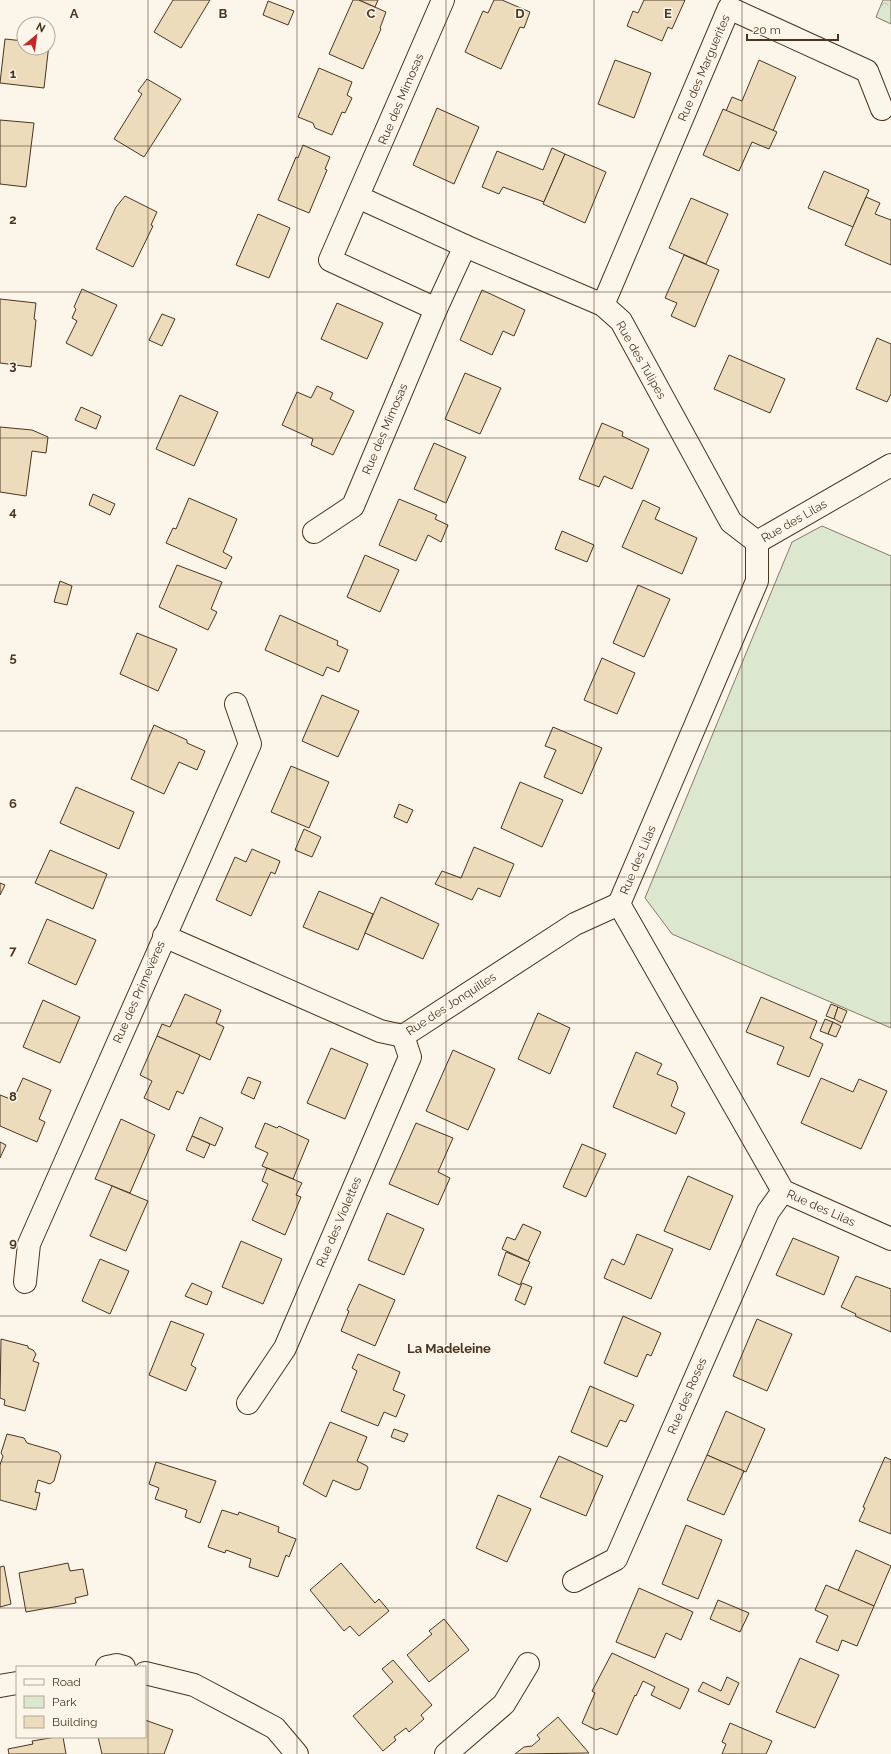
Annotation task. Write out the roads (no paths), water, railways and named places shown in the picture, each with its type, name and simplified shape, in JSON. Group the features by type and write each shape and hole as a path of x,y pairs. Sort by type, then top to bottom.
{"street":[{"name":"Rue des Mimosas","path":"436,308 330,260 443,0"},
{"name":"Rue des Marguerites","path":"603,305 729,8 867,71 882,109"},
{"path":"358,197 465,246"},
{"name":"Rue des Mimosas","path":"314,532 353,506 436,308 465,246"},
{"name":"Rue des Tulipes","path":"465,246 603,305 621,321 730,522 757,542"},
{"name":"Rue des Lilas","path":"891,464 757,542 757,581 620,904 783,1191 891,1239"},
{"name":"Rue des Primevères","path":"26,1282 29,1244 250,744 236,704"},
{"name":"Rue des Jonquilles","path":"164,936 380,1031 403,1036 575,924 620,904"},
{"name":"Rue des Violettes","path":"248,1403 285,1348 410,1057 403,1036"},
{"name":"Rue des Roses","path":"574,1581 616,1559 768,1212 783,1191"},
{"path":"446,1754 504,1704 528,1664"},
{"path":"146,1673 194,1685 275,1728 297,1754"},
{"path":"0,1686 16,1683"}],"district":[{"name":"La Madeleine","path":"449,1348"}]}
